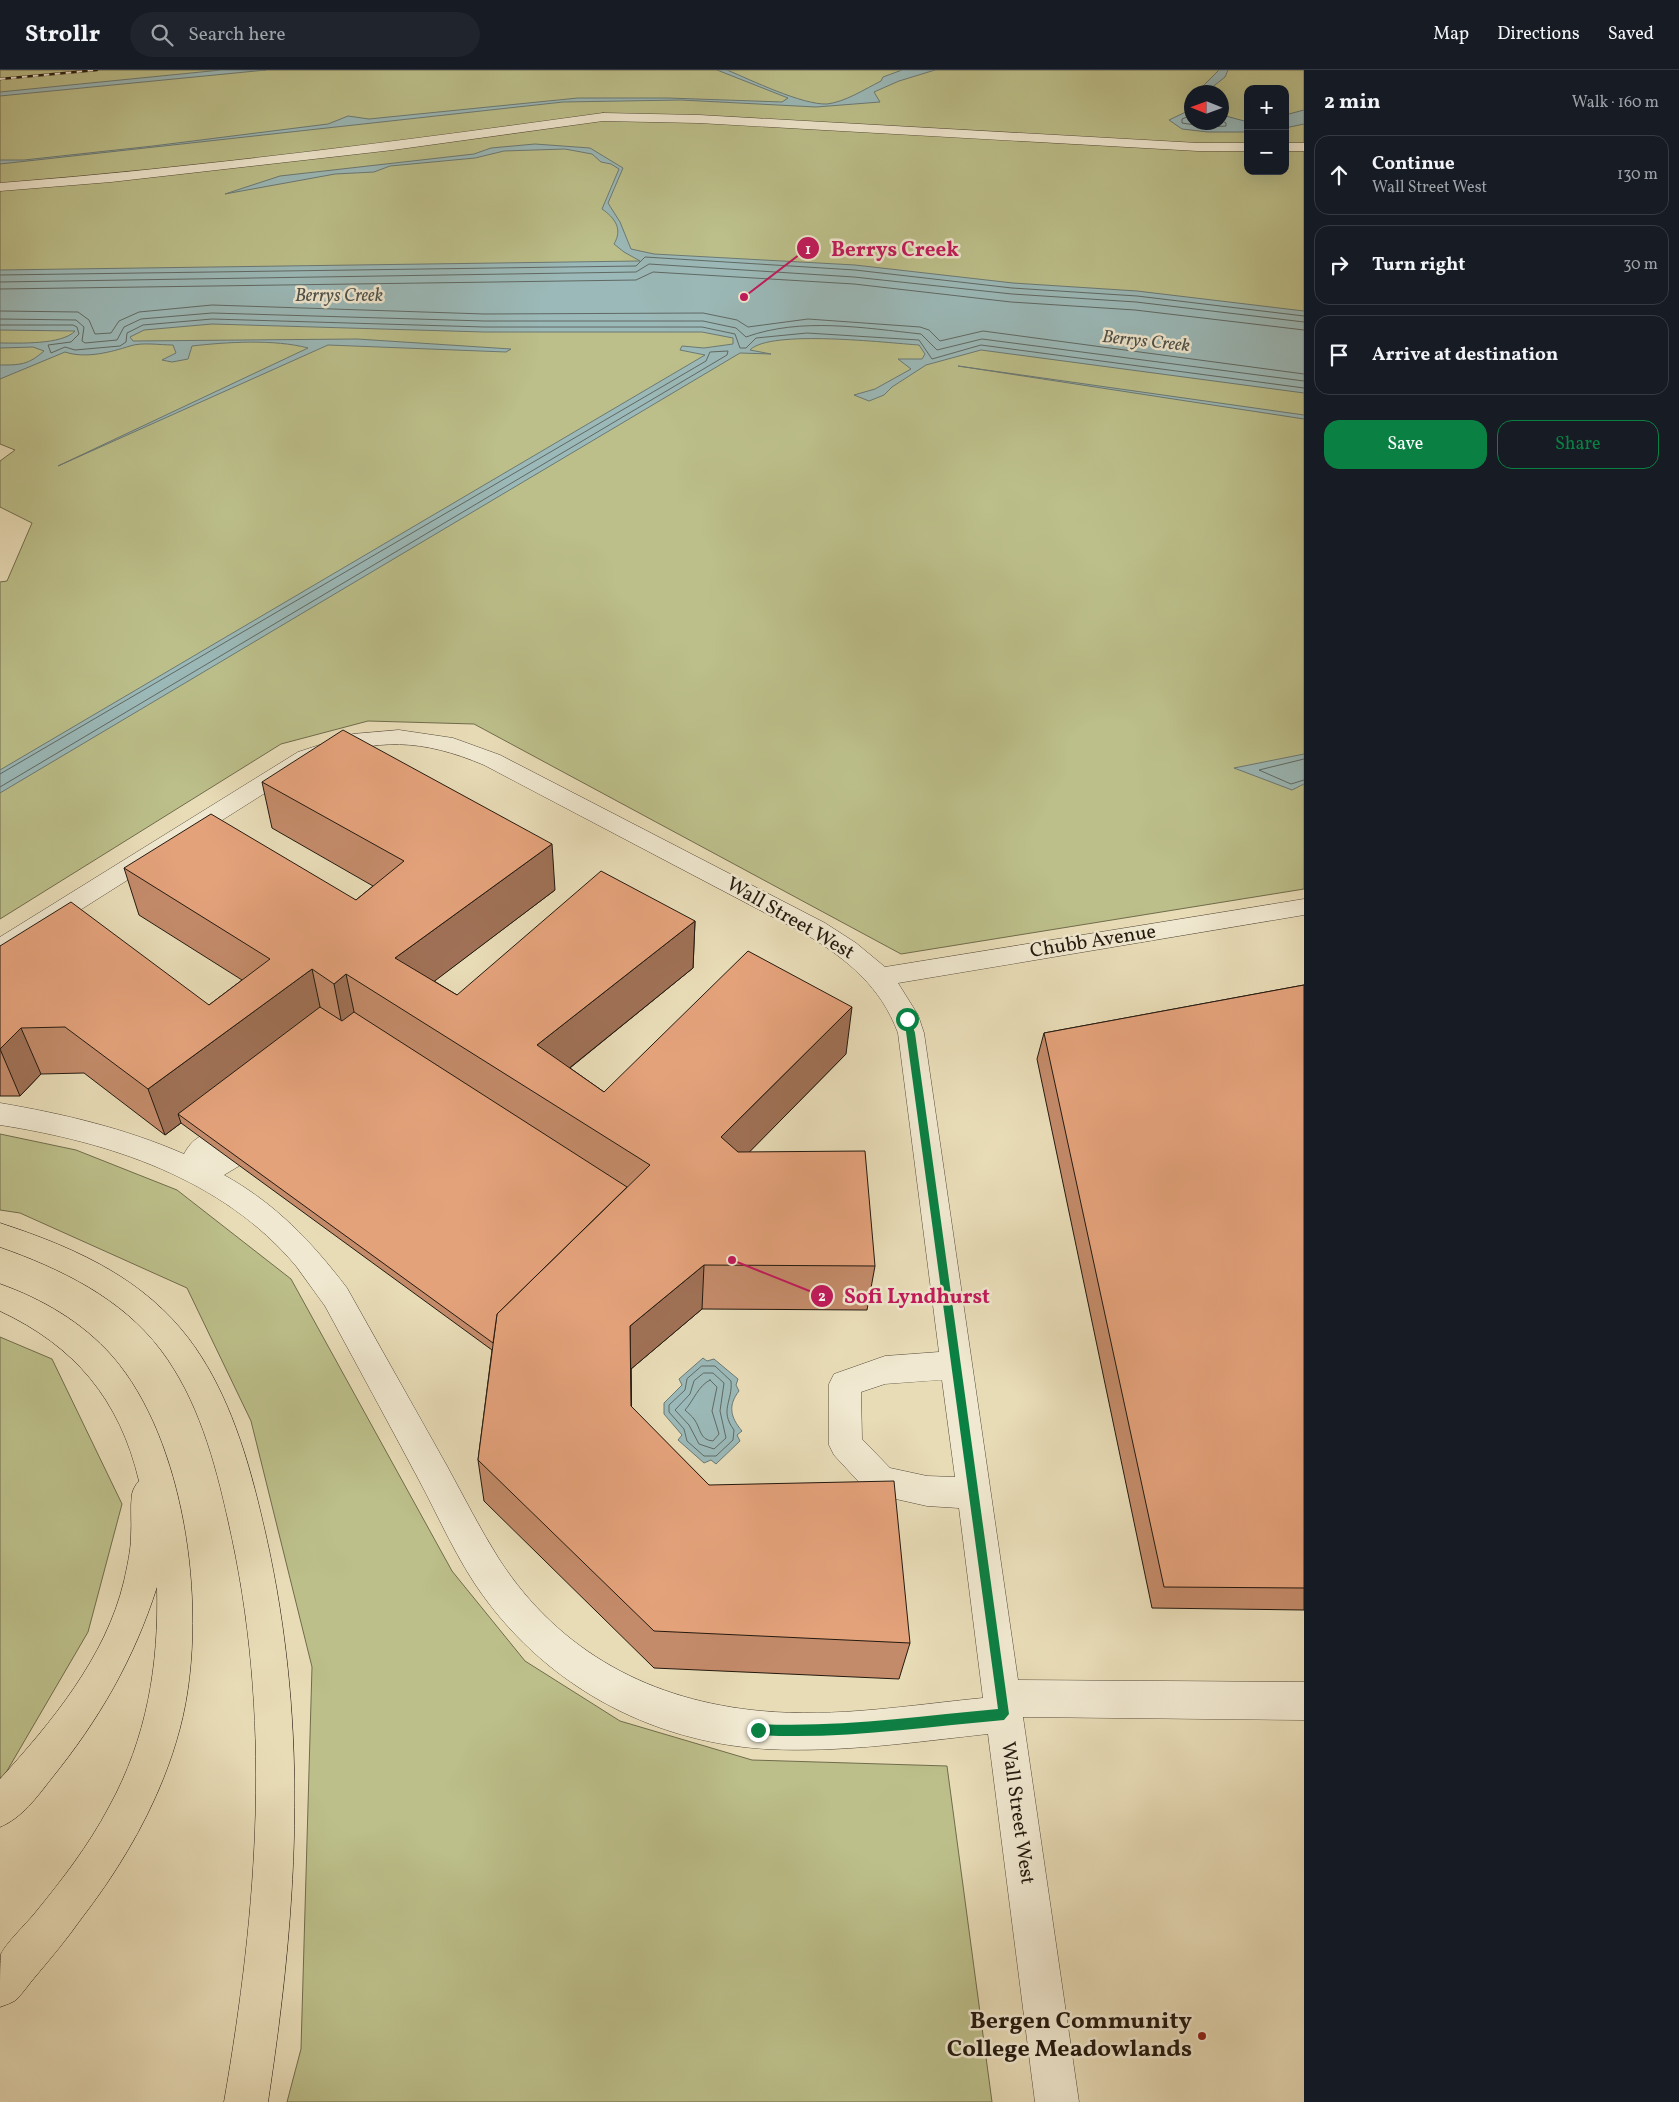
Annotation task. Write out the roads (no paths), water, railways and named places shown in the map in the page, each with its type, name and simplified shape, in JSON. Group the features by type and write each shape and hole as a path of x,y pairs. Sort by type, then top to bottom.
{"main road":[{"path":"0,1235 64,1258 90,1272 121,1293 153,1320 171,1339 204,1395 233,1472 246,1518 264,1614 275,1722 278,1781 276,1852 270,1928 261,2008 246,2102"},
{"path":"0,1297 41,1317 80,1343 114,1380 128,1402 139,1427 161,1498 175,1571 178,1639 175,1672 167,1708 140,1785 115,1834 95,1867 65,1908 0,1986"},
{"path":"0,1808 30,1776 84,1706 104,1675 132,1612 142,1578 148,1539 149,1502 146,1465 139,1427"}],"street":[{"path":"0,187 111,178 393,146 603,117 759,122 1198,147 1244,147"},
{"path":"1289,147 1304,147"},
{"name":"Wall Street West","path":"0,949 306,757 347,742 382,737 416,736 449,743 501,765 816,930 850,951 881,977 901,1006 911,1033 1057,2102"},
{"name":"Chubb Avenue","path":"881,977 1304,907"},
{"path":"0,1114 65,1124 101,1133 156,1153 211,1158 240,1200 269,1222 319,1270 487,1571 510,1604 538,1635 569,1661 605,1684 643,1701 718,1724 758,1730 792,1731 833,1730 1003,1706 1304,1701"},
{"path":"956,1365 886,1370 845,1384 846,1445 881,1482 927,1491 974,1493"}],"water":[{"path":"221,70 266,70 0,96 0,92"},
{"path":"717,70 727,70 804,101 827,104 848,98 881,81 883,77 902,70 935,70 899,81 874,92 880,102 816,107 681,100 563,102 0,164 0,160 24,160 153,146 328,124 348,116 369,119 578,98 668,98 782,102 788,98"},
{"path":"1219,70 1228,70 1225,77 1215,85 1204,85"},
{"path":"1304,110 1304,124 1289,127 1289,114"},
{"path":"1184,113 1184,129 1182,129 1169,120"},
{"path":"1229,117 1244,121 1244,132 1191,130 1229,130"},
{"path":"535,144 590,148 623,168 608,203 620,222 631,249 654,254 855,265 1013,283 1137,291 1304,311 1304,393 981,350 926,365 892,387 884,395 869,401 854,395 875,389 911,369 898,359 922,359 925,354 919,345 830,339 780,340 762,344 750,350 771,354 740,353 0,793 0,770 705,355 680,350 682,346 704,348 733,344 733,338 702,332 484,332 212,324 144,330 130,337 133,341 357,339 511,349 506,352 328,345 58,466 308,348 266,342 192,346 188,359 172,362 162,360 176,353 173,345 140,344 90,355 65,352 0,379 0,365 23,363 44,351 33,347 0,348 0,343 51,341 69,336 75,331 0,330 0,270 640,261 614,244 617,239 618,229 611,216 602,209 619,169 611,164 601,162 592,154 565,149 504,151 475,158 390,166 374,172 335,174 225,194 280,176 474,154 491,148"},
{"path":"958,366 1304,415 1304,419"},
{"path":"1304,754 1304,784 1292,790 1234,768"},
{"path":"703,1358 707,1361 714,1359 738,1379 736,1385 739,1391 733,1401 732,1411 735,1421 742,1431 737,1435 740,1441 716,1464 711,1460 704,1463 678,1440 682,1435 664,1414 664,1403 682,1385 679,1379"}],"railway":[{"path":"0,79 97,70"}],"place":[{"name":"Berrys Creek","path":"744,297"},
{"name":"Sofi Lyndhurst","path":"732,1260"},
{"name":"Bergen Community College Meadowlands","path":"1202,2036"}]}
